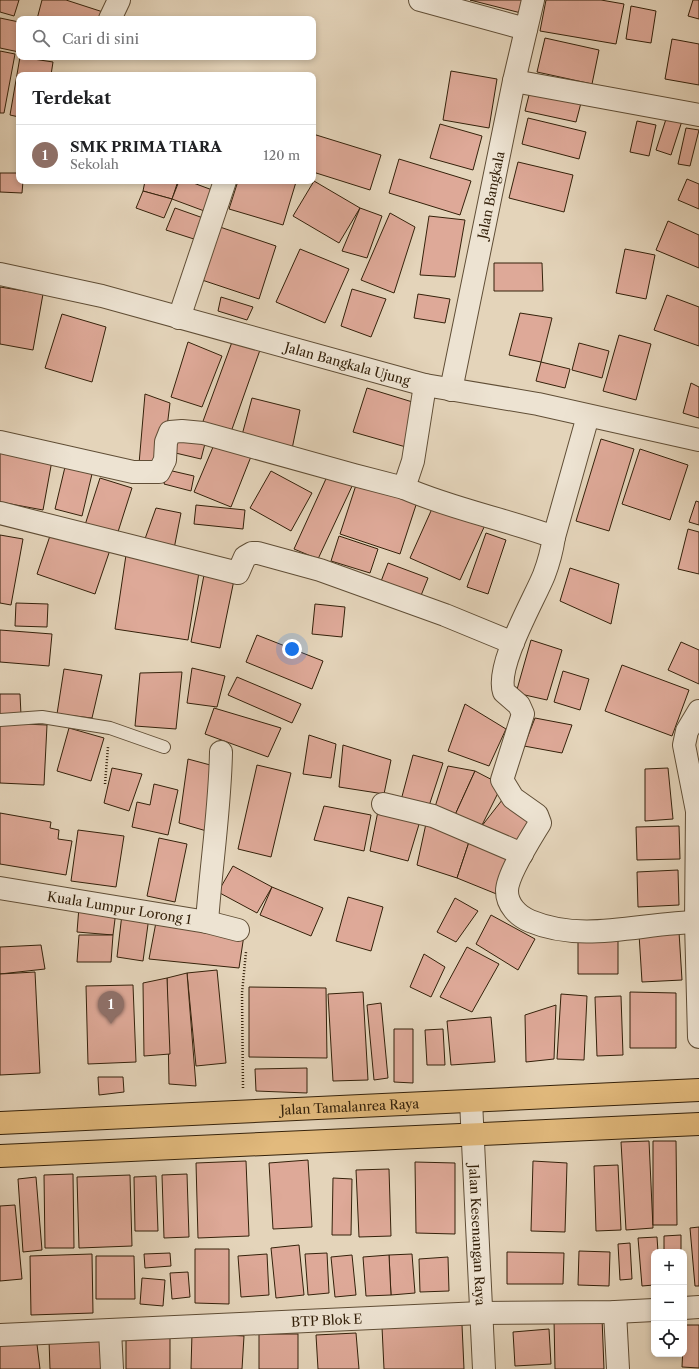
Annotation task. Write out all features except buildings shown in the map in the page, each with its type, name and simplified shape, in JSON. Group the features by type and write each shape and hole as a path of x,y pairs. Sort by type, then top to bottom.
{"main road":[{"name":"Jalan Tamalanrea Raya","path":"0,1124 699,1090"},
{"path":"0,1156 472,1133 699,1124"}],"street":[{"path":"111,16 119,0"},
{"path":"420,0 526,29"},
{"name":"Jalan Bangkala","path":"451,390 514,81 533,0"},
{"path":"514,81 699,114"},
{"path":"179,318 224,184"},
{"name":"Jalan Bangkala Ujung","path":"0,274 102,296 425,384 451,390 538,404 699,440"},
{"path":"404,488 413,461 425,384"},
{"path":"588,416 554,537 549,563 520,622 502,687 504,692 520,705 523,714 502,780 513,798 537,815 540,823 522,854 508,884 509,900 521,917 557,930 606,931 698,922"},
{"path":"0,442 133,472 148,473 159,472 165,460 166,442 170,432 182,431 203,433 404,488 472,512 518,523 554,537"},
{"path":"0,513 238,573 245,556 252,553 258,553 320,570 446,615 513,643"},
{"path":"699,711 687,731 684,745 698,811 699,1037"},
{"path":"207,922 210,869 220,788 221,752"},
{"path":"383,804 433,816 522,854"},
{"name":"Kuala Lumpur Lorong 1","path":"0,888 207,922 238,930"},
{"name":"Jalan Kesenangan Raya","path":"471,1101 484,1369"},
{"path":"687,1308 699,1307"},
{"name":"BTP Blok E","path":"0,1335 110,1332 482,1314 651,1310"},
{"path":"615,1312 618,1369"},
{"path":"110,1332 112,1369"}],"lane":[{"path":"0,720 42,717 110,728 164,747"}],"path":[{"path":"106,784 110,728"},
{"path":"238,930 244,934 247,939 242,994 244,1112"}],"place":[{"name":"SMK PRIMA TIARA","path":"111,1024"}]}
